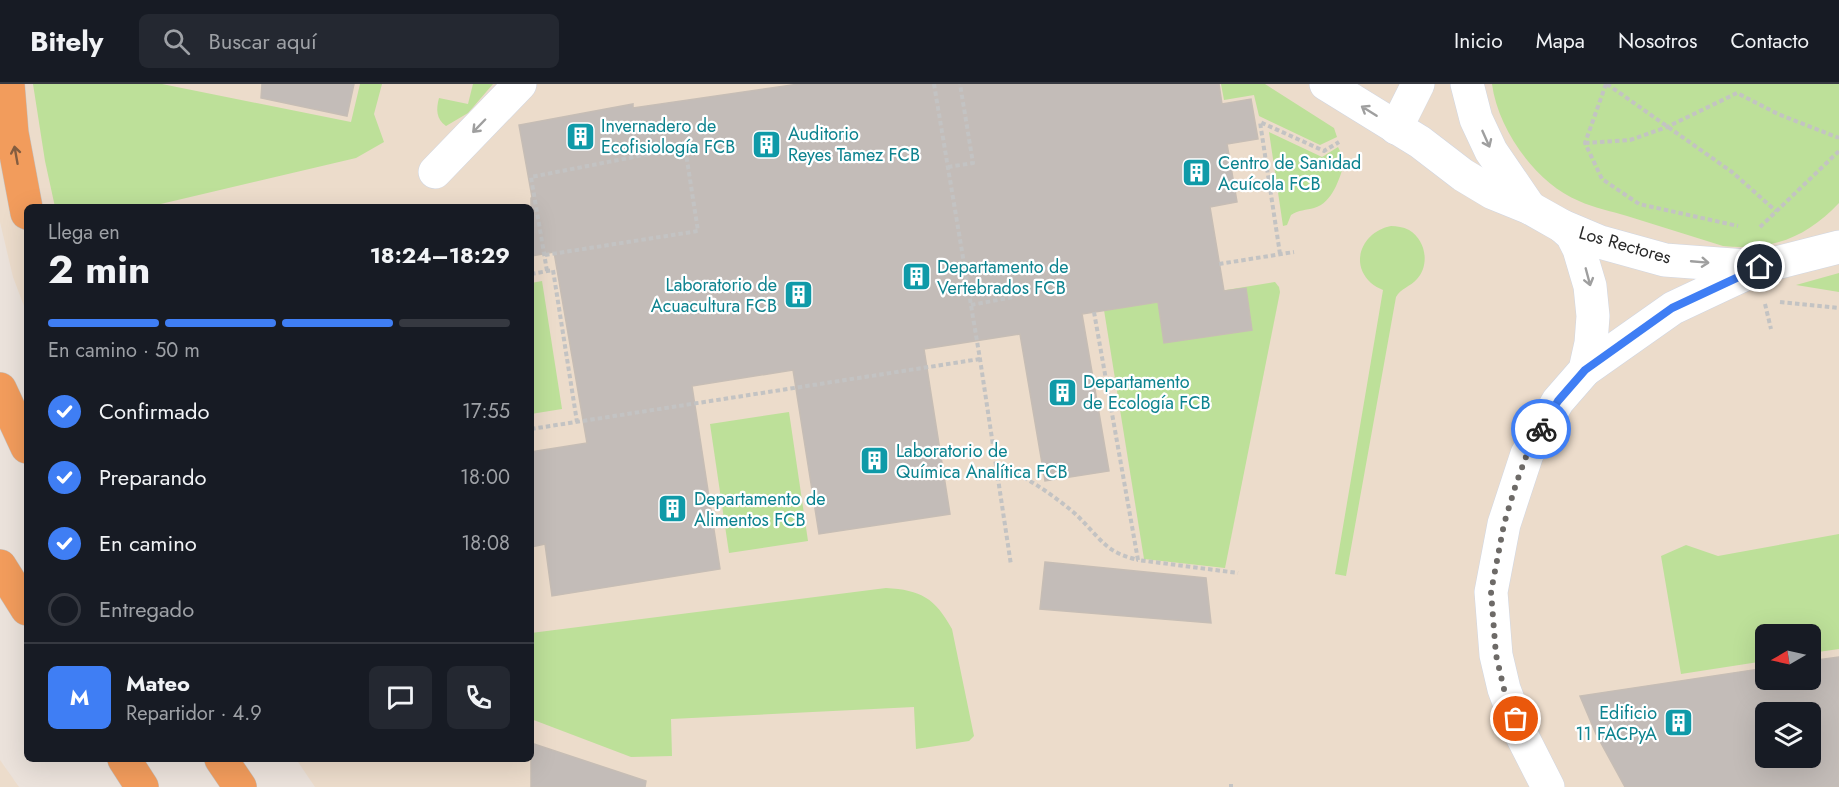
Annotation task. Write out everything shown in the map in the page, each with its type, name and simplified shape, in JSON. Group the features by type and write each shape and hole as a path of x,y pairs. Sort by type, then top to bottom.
{"highway":[{"path":"8,84 12,133 25,204"},
{"path":"0,388 21,435"},
{"path":"0,567 24,604"},
{"path":"126,762 142,787"}],"street":[{"path":"435,172 520,84"},
{"name":"Los Rectores","path":"1326,84 1420,142 1463,175 1493,193 1530,208 1562,226 1600,242 1665,260 1760,267"},
{"path":"1396,128 1418,84"},
{"name":"Los Rectores","path":"1467,84 1476,119 1491,151 1530,208"},
{"name":"Los Rectores","path":"1548,787 1521,734 1504,689 1496,655 1491,592 1504,524 1527,454 1558,401 1585,370 1591,343 1593,316 1590,286 1579,249 1572,235 1562,226"},
{"path":"1796,258 1812,250 1839,230"},
{"path":"1585,370 1672,308 1760,267 1839,247"}],"path":[{"path":"934,84 980,359 1011,565"},
{"path":"948,167 973,163 960,84"},
{"path":"1757,230 1640,204 1602,179 1586,143 1607,84 1732,172 1776,212"},
{"path":"1586,143 1630,140 1667,127 1737,93 1778,114 1839,138"},
{"path":"1280,254 1260,122 1324,151 1339,142"},
{"path":"545,255 698,231 685,147 531,177 547,271"},
{"path":"1757,230 1839,151"},
{"path":"1757,230 1760,267"},
{"path":"1219,264 1294,252"},
{"path":"534,273 553,270 577,422"},
{"path":"971,305 1013,297"},
{"path":"1771,329 1764,301 1839,308"},
{"path":"1095,312 1138,560"},
{"path":"534,429 980,359"},
{"path":"996,465 1013,471 1070,509 1109,547 1122,555 1138,560 1238,573"}],"shaded area":[{"path":"0,84 1839,84 1839,787 315,787 298,762 534,762 534,204 24,204 24,306 13,277 0,222"},
{"path":"0,760 19,787 0,787"}],"green space":[{"path":"33,84 162,84 351,122 360,84 382,84 374,114 384,142 356,158 161,204 54,204"},
{"path":"473,84 493,84 468,113 446,126 438,114 439,98 468,104"},
{"path":"1221,84 1265,84 1334,128 1337,137 1320,145 1259,116 1254,95 1224,100"},
{"path":"1492,84 1839,84 1839,203 1814,225 1787,240 1740,247 1723,246 1591,206 1563,193 1534,168 1522,153 1502,119"},
{"path":"1269,132 1322,157 1338,147 1345,161 1335,189 1326,201 1314,208 1291,215 1287,225 1283,226"},
{"path":"1391,226 1404,228 1415,234 1422,246 1425,260 1417,279 1396,297 1346,576 1335,574 1383,290 1372,284 1364,275 1360,257 1362,248 1373,234"},
{"path":"1839,273 1839,292 1796,285"},
{"path":"542,281 562,409 534,414 534,282"},
{"path":"1275,282 1280,292 1225,568 1144,559 1104,310"},
{"path":"789,412 808,541 729,553 710,424"},
{"path":"1839,534 1839,649 1821,652 1821,624 1755,624 1755,663 1681,674 1661,556 1686,545 1718,556"},
{"path":"886,588 909,591 933,603 952,629 974,736 969,741 916,749 914,707 671,719 672,756 631,757 534,720 534,633"}],"building":[{"path":"262,84 354,84 347,116 261,98"},
{"path":"799,84 1219,84 1222,104 1251,99 1258,139 1227,144 1237,202 1210,207 1224,291 1246,288 1252,330 1164,343 1158,302 1082,314 1109,471 1045,481 1020,334 924,349 950,514 819,534 793,370 692,386 720,569 552,596 545,544 534,546 534,452 587,443 554,252 534,255 534,204 531,204 532,197 519,125 633,104 633,108"},
{"path":"1045,562 1206,578 1211,623 1040,609"},
{"name":"Edificio 11 FACPyA","path":"1839,657 1839,787 1625,787 1596,734 1580,696 1755,670 1755,690 1821,690 1821,659"},
{"path":"534,744 646,781 645,787 531,787"}],"way so far":[{"path":"1516,719 1504,689 1496,655 1491,592 1504,524 1516,484 1527,454 1541,429"}],"place":[{"name":"Invernadero de Ecofisiología FCB","path":"580,136"},
{"name":"Auditorio Reyes Tamez FCB","path":"767,144"},
{"name":"Centro de Sanidad Acuícola FCB","path":"1197,173"},
{"name":"Departamento de Vertebrados FCB","path":"916,277"},
{"name":"Laboratorio de Acuacultura FCB","path":"798,295"},
{"name":"Departamento de Ecología FCB","path":"1062,392"},
{"name":"Laboratorio de Química Analítica FCB","path":"875,461"},
{"name":"Departamento de Alimentos FCB","path":"673,509"},
{"name":"Edificio 11 FACPyA","path":"1678,723"}],"route":[{"path":"1541,429 1558,401 1585,370 1672,308 1760,267"}]}
